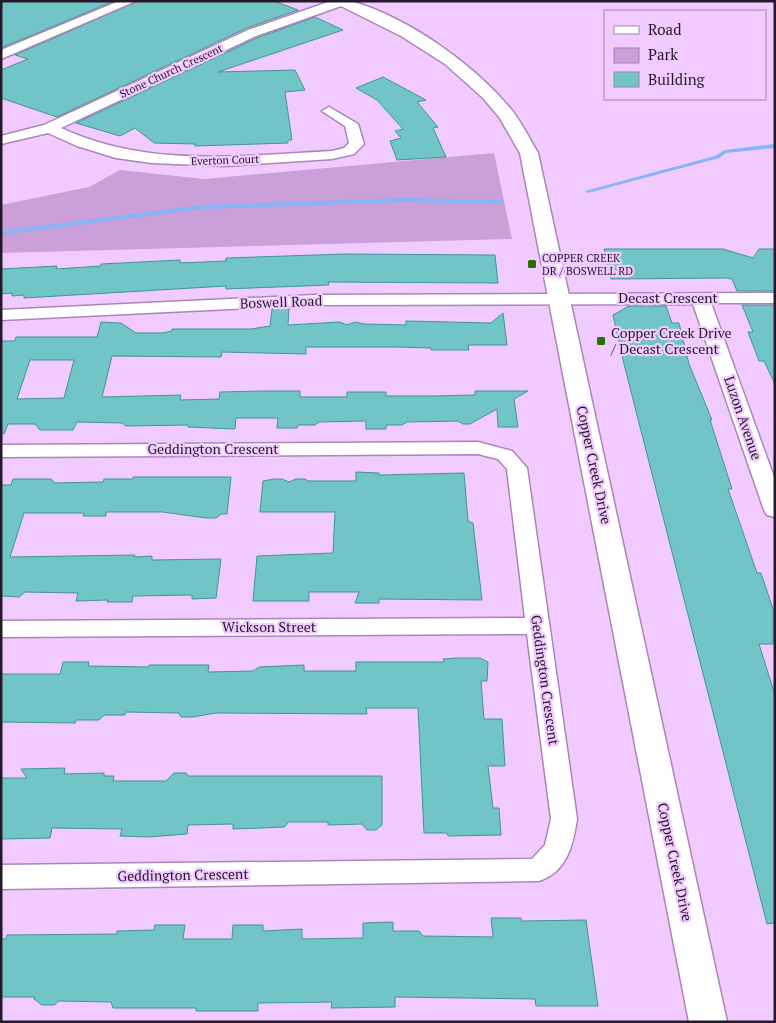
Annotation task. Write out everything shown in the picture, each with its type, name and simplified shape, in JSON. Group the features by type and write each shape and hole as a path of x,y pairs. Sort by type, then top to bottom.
{"street":[{"path":"1,55 130,1"},
{"name":"Stone Church Crescent","path":"1,140 49,128 252,33 339,2"},
{"name":"Copper Creek Drive","path":"339,2 393,26 435,51 478,85 505,114 529,152 561,299 708,1022"},
{"name":"Everton Court","path":"49,128 60,134 105,150 163,160 216,161 332,155 349,151 357,144 351,124 329,111"},
{"name":"Luzon Avenue","path":"700,298 775,510"},
{"name":"Decast Crescent","path":"561,299 775,298"},
{"name":"Boswell Road","path":"1,315 315,300 561,299"},
{"name":"Geddington Crescent","path":"1,451 478,448 505,454 517,468 564,819 558,850 539,870 1,877"},
{"name":"Wickson Street","path":"1,629 538,626"}],"green space":[{"path":"494,153 512,239 1,253 1,205 89,187 120,170 204,179"}],"building":[{"path":"1,1 114,1 1,48"},
{"path":"138,1 274,1 298,10 247,28 57,117 1,98 1,70 28,59 15,55"},
{"path":"315,17 343,30 218,72 295,70 305,90 285,92 292,140 288,140 288,143 195,146 195,144 154,143 135,128 120,136 76,123 257,38"},
{"path":"383,77 426,100 417,102 438,127 433,128 446,157 397,160 390,141 401,138 395,131 403,129 377,100 356,88"},
{"path":"604,249 723,249 753,258 759,249 775,249 775,291 737,291 732,279 726,278 611,279"},
{"path":"345,254 495,255 498,283 328,282 329,285 226,289 226,286 24,298 24,295 12,296 12,293 1,294 1,269 57,266 56,269 101,266 101,264 180,260 180,263 226,261 226,258"},
{"path":"742,305 775,305 775,384 764,361 759,361 748,332 753,332"},
{"path":"629,306 666,306 672,323 679,323 689,364 712,420 710,420 732,489 728,489 757,573 761,573 773,609 773,644 759,644 775,695 775,923 767,924 624,364 613,315"},
{"path":"289,308 288,325 340,322 347,325 355,322 406,325 406,321 491,323 503,313 507,345 468,345 469,350 431,350 431,348 397,347 306,347 306,354 222,352 221,357 112,356 102,397 181,395 180,400 219,399 220,392 300,391 300,397 347,397 347,392 386,392 386,396 433,396 475,395 475,391 528,391 514,399 518,427 498,427 497,409 470,424 463,424 458,421 407,422 402,425 386,425 386,429 366,429 366,421 319,422 315,425 298,425 297,428 277,428 278,418 236,418 235,429 188,427 188,425 126,426 122,423 77,422 73,430 40,430 35,424 8,424 4,434 1,433 1,341 15,341 16,337 97,337 101,322 121,323 136,333 162,333 172,331 172,329 251,329 270,326 272,309","holes":["30,360 74,360 64,398 17,399"]},
{"path":"356,472 379,473 379,475 464,473 468,521 473,523 482,600 379,599 379,603 355,603 359,592 309,592 309,601 253,601 257,556 333,553 335,512 260,512 263,481 282,479 289,482 296,479 305,479 308,481 356,481"},
{"path":"133,477 231,477 227,514 221,514 216,518 206,518 163,512 106,512 106,516 83,516 84,513 24,513 10,557 135,555 134,557 152,556 152,560 221,559 216,598 192,599 192,595 133,596 132,602 107,602 108,600 76,601 78,593 25,592 19,597 1,596 1,485 11,485 13,479 51,479 55,483 103,482 104,479 133,479"},
{"path":"480,658 488,662 487,681 481,681 484,719 502,719 505,766 488,766 493,808 499,808 501,835 448,836 447,833 424,833 418,708 366,708 367,714 216,713 193,717 181,717 179,713 126,712 125,715 104,715 99,720 76,720 75,723 1,722 1,674 60,674 63,662 89,662 88,666 149,667 149,665 209,665 208,672 253,671 259,667 304,665 304,671 356,671 356,662 444,662 443,659"},
{"path":"65,768 64,774 104,773 104,776 114,776 113,781 166,781 174,773 186,773 188,776 382,776 382,825 376,830 367,830 362,824 328,825 328,822 289,822 284,827 233,829 233,824 188,825 187,834 148,837 120,836 122,829 52,828 50,838 1,839 1,778 27,778 21,769"},
{"path":"491,918 521,918 522,921 586,920 598,1006 536,1006 535,999 395,997 395,1007 331,1008 332,1002 258,1003 258,1011 196,1011 196,1008 113,1008 111,1002 59,1001 54,1005 42,1005 34,999 35,997 1,997 1,939 6,939 7,935 117,934 117,931 154,930 155,925 185,925 183,939 232,939 233,925 263,925 263,931 302,929 302,939 363,938 363,923 393,922 393,931 419,931 423,936 493,937"}],"waterway":[{"path":"588,191 717,157 725,152 775,146"},
{"path":"1,233 203,207 403,200 501,202"}],"place":[{"name":"COPPER CREEK DR / BOSWELL RD","path":"532,264"},
{"name":"Copper Creek Drive / Decast Crescent","path":"601,341"}]}
